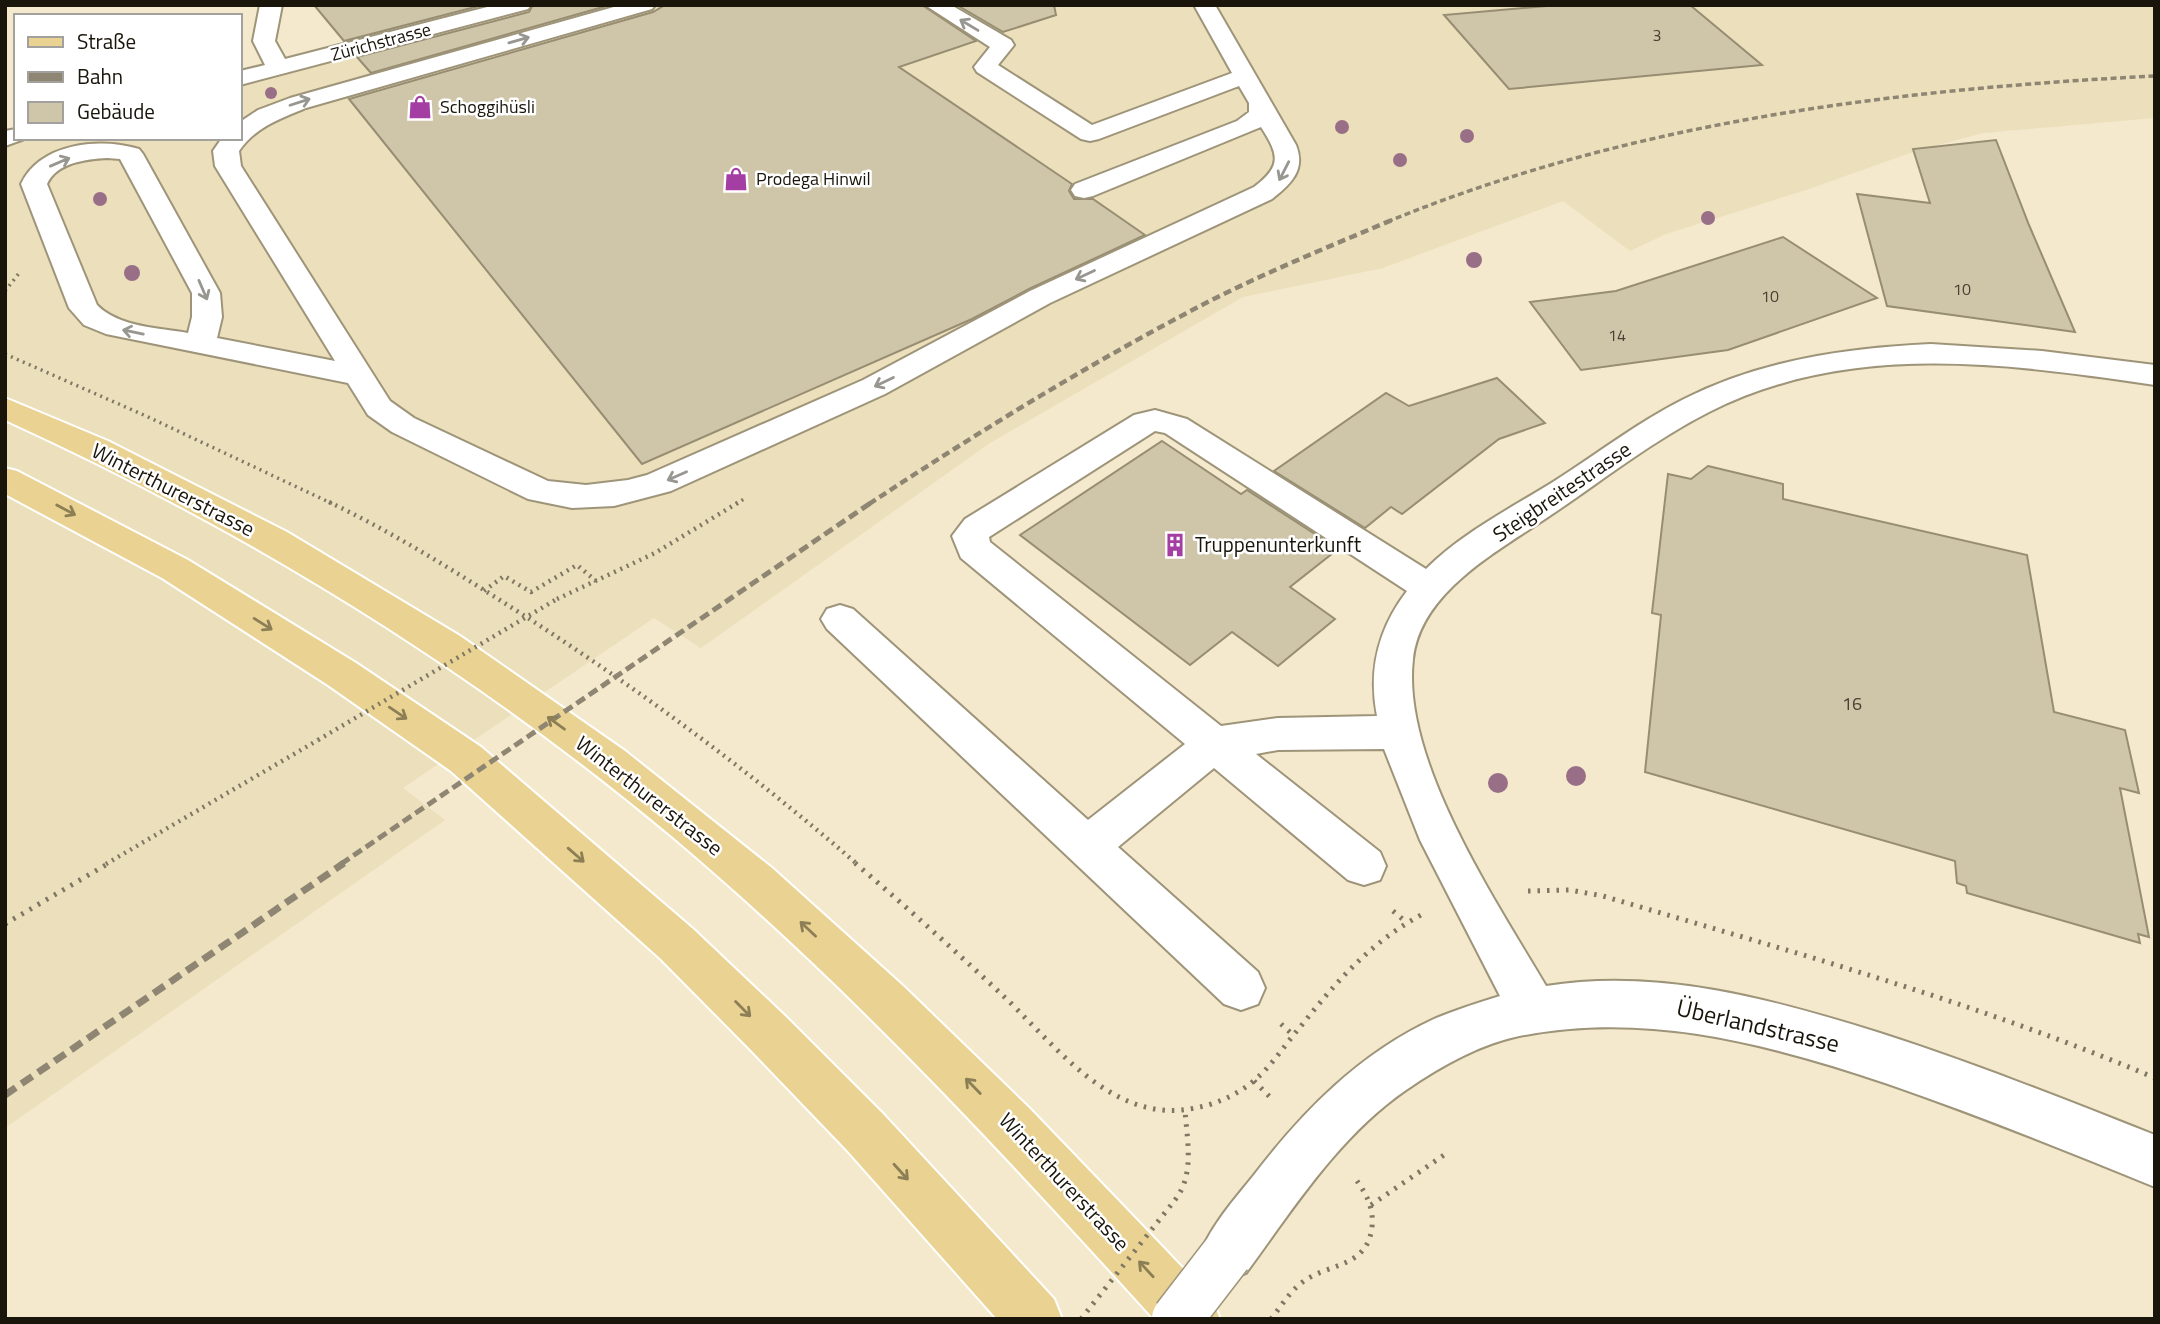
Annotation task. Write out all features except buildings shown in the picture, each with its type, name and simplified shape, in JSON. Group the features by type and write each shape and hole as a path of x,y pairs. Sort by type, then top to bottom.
{"main road":[{"name":"Winterthurerstrasse","path":"5,408 167,485 322,569 407,621 509,689 616,767 690,826 797,919 935,1048 1051,1165 1192,1319"},
{"path":"5,478 175,569 342,674 466,759 677,944 760,1025 865,1132 1034,1319"}],"street":[{"path":"271,5 264,41 278,68"},
{"name":"Zürichstrasse","path":"242,77 522,5"},
{"path":"242,132 267,115 298,103 645,5"},
{"path":"934,5 1003,45 985,67 1090,134 1245,76"},
{"path":"233,140 226,151 228,166 373,401 394,420 540,491 564,497 593,499 623,495 659,484 874,387 1040,297 1263,193 1284,176 1289,160 1287,151 1204,5"},
{"path":"1084,190 1246,126 1263,112"},
{"path":"200,345 207,317 206,293 130,154 117,149 100,150 65,159 39,172 34,184 88,314 98,321 116,328 200,345 356,375"},
{"name":"Steigbreitestrasse","path":"1533,1010 1453,860 1413,774 1398,732 1392,684 1393,660 1406,620 1429,588 1458,562 1663,425 1712,398 1758,380 1844,359 1888,353 1988,354 2155,375"},
{"path":"1364,866 974,549 970,536 977,528 1144,422 1155,420 1177,426 1429,588"},
{"path":"840,619 1241,988"},
{"path":"1087,847 1214,744 1278,734 1398,732"},
{"name":"Überlandstrasse","path":"1177,1319 1270,1195 1350,1104 1388,1073 1425,1049 1456,1035 1533,1010 1612,1002 1650,1003 1723,1012 1861,1051 2003,1099 2155,1161"}],"path":[{"path":"484,591 504,576 531,592 577,565 596,581"},
{"path":"5,924 557,599"},
{"path":"1081,1319 1184,1188 1187,1168 1185,1110"},
{"path":"1371,1205 1447,1153"},
{"path":"1271,1319 1279,1307"}],"shaded area":[{"path":"521,5 2155,5 2155,118 1983,133 1913,152 1806,190 1666,234 1630,251 1563,201 1383,268 1243,297 990,443 701,648 654,618 403,788 445,820 5,1128 5,139 242,140 242,77"}],"railway":[{"path":"1389,221 1479,188 1573,159 1668,135 1765,116 1960,90 2155,76"},
{"path":"871,503 1033,400 1159,328 1249,282 1389,221"},
{"path":"341,864 871,503"},
{"path":"5,1095 344,863"}],"place":[{"name":"Schoggihüsli","path":"420,107"},
{"name":"Prodega Hinwil","path":"736,179"},
{"name":"Truppenunterkunft","path":"1175,545"}]}
